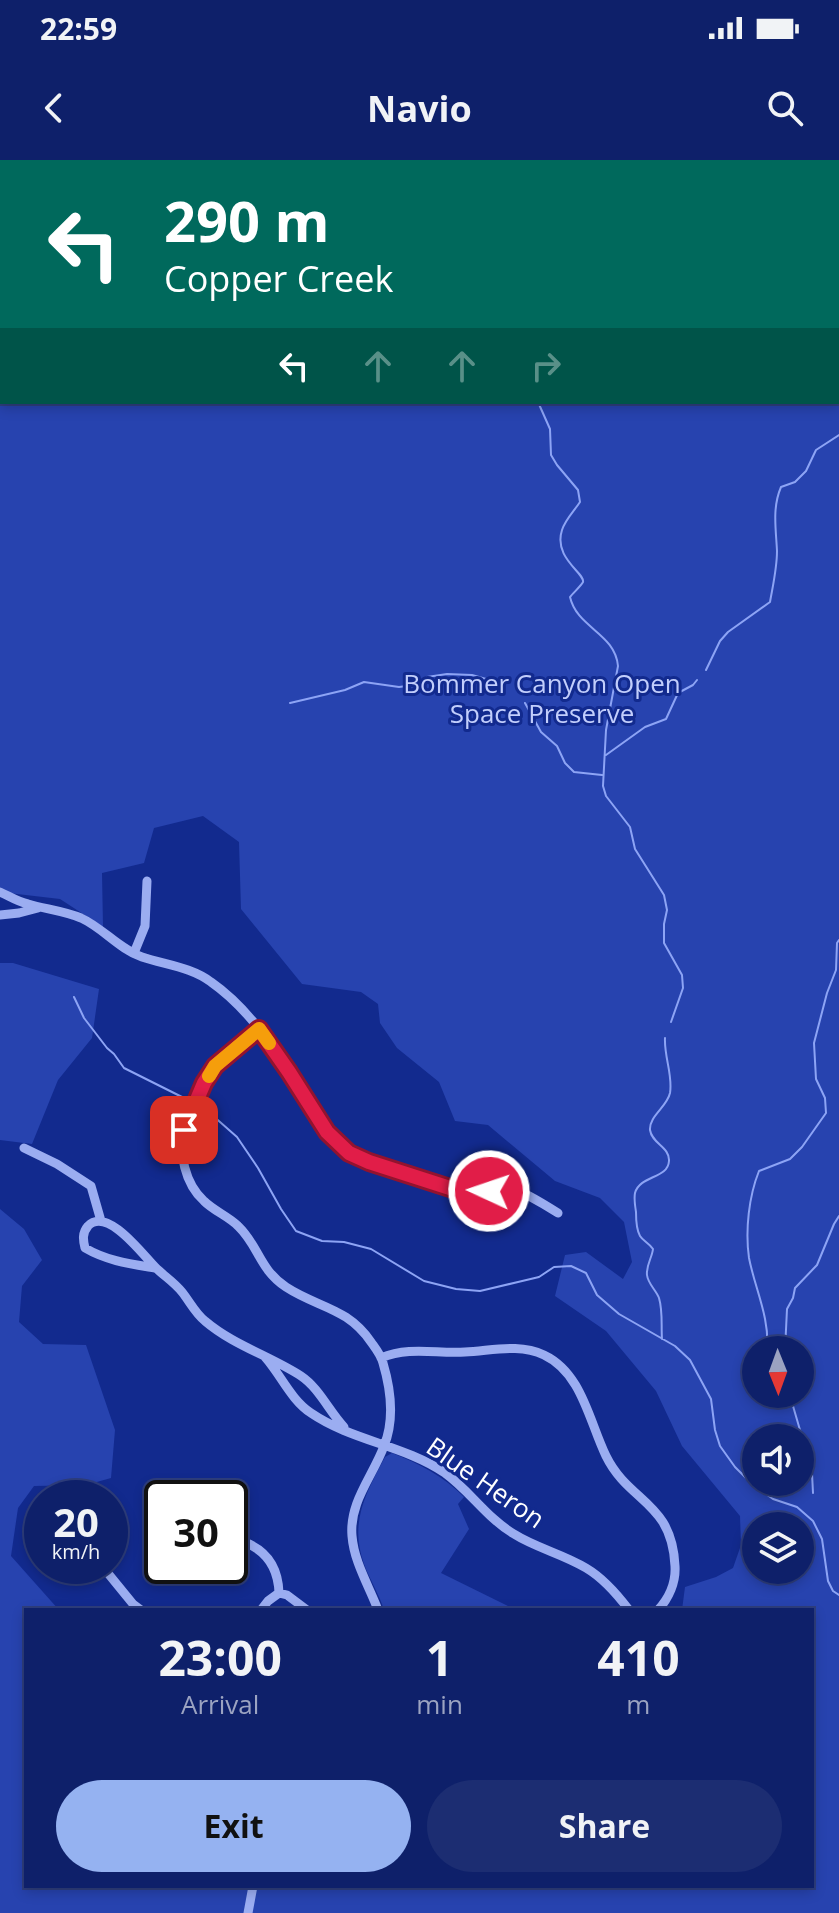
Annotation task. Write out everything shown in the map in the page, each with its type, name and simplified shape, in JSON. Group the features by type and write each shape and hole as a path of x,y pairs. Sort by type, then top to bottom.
{"street":[{"path":"134,953 145,926 147,881"},
{"path":"0,892 25,904 80,918 134,953 199,974 212,982 259,1029 336,1143 369,1162 453,1189 472,1206 486,1206 491,1201 486,1187 453,1189"},
{"path":"146,894 158,895"},
{"path":"0,915 41,907"},
{"path":"259,1029 215,1066 204,1083 184,1130 182,1148 185,1170 204,1201 240,1227 266,1270 296,1293 348,1317 367,1336 381,1358 391,1401 385,1445 359,1496 352,1520 352,1538 358,1563 377,1608"},
{"path":"24,1148 91,1186 101,1221 92,1222 85,1229 85,1248 118,1262 155,1268"},
{"path":"489,1191 495,1185 502,1184 558,1213"},
{"name":"Blue Heron","path":"101,1221 119,1230 134,1243 183,1294 201,1318 301,1376 348,1431"},
{"path":"381,1358 411,1350 466,1352 527,1349 545,1355 561,1366 579,1390 607,1458 619,1475 653,1508 671,1537 675,1574 670,1592 660,1608"},
{"name":"Blue Heron","path":"265,1357 291,1395 310,1413 418,1457 447,1474 509,1531 588,1569 605,1582 627,1608"},
{"path":"248,1543 267,1557 279,1585 279,1593"},
{"path":"117,1584 138,1608"},
{"path":"263,1608 279,1593"},
{"path":"279,1593 304,1608"},
{"path":"248,1913 253,1888"}],"green space":[{"name":"Bommer Canyon Open Space Preserve","path":"0,404 839,404 839,1913 0,1913 0,1209 24,1229 42,1260 22,1286 19,1322 43,1344 86,1345 115,1430 111,1478 24,1480 24,1500 18,1508 11,1556 24,1571 24,1584 36,1584 57,1608 24,1608 24,1888 814,1888 814,1608 682,1608 685,1587 733,1568 741,1545 740,1516 682,1446 656,1391 606,1331 555,1296 565,1255 586,1252 623,1279 632,1262 624,1222 600,1198 555,1181 488,1125 455,1121 439,1082 397,1048 380,1023 378,1004 361,992 302,984 241,909 239,842 203,816 154,828 144,863 102,873 103,927 60,899 0,892"},
{"path":"0,963 13,963 99,989 92,1038 58,1080 32,1144 0,1140"},
{"path":"392,1453 431,1471 464,1497 458,1504 469,1529 441,1573 512,1608 383,1608 364,1564 358,1535 366,1496 385,1457"}],"waterway":[{"path":"539,404 550,429 551,455 578,490 580,502 565,523 560,540 565,556 583,582 570,597 580,616 610,646 618,666 606,730 603,786 606,796 630,827 635,849 664,895 667,910 664,943 682,975 683,988 671,1022"},
{"path":"706,670 720,641 728,632 770,602 777,557 776,511 781,487 795,482 806,471 816,450 839,435"},
{"path":"290,703 345,690 364,682 399,687 447,674 486,679 500,690"},
{"path":"606,755 645,727 666,719 678,693 697,680"},
{"path":"525,703 541,732 557,746 565,763 574,772 602,775"},
{"path":"767,1336 749,1258 750,1202 759,1171 790,1159 826,1113 825,1098 816,1079 814,1043 836,970 839,940"},
{"path":"74,997 84,1018 124,1068 192,1102"},
{"path":"662,1339 660,1303 647,1275 653,1249 641,1238 636,1224 635,1193 642,1183 664,1171 669,1161 667,1152 650,1130 652,1120 670,1093 665,1038"},
{"path":"197,1104 237,1137 296,1231 322,1241 344,1242 371,1249 424,1281 456,1289 480,1291 539,1277 554,1267 571,1266 586,1273 597,1295 619,1314 675,1346 690,1360 711,1399 720,1446 752,1484 773,1499 797,1507 813,1521 822,1539 828,1581 839,1595"},
{"path":"786,1336 787,1309 795,1288 817,1265 839,1216"},
{"path":"794,1408 798,1424"}],"slow traffic":[{"path":"209,1076 215,1066 259,1029 269,1043"}],"route":[{"path":"184,1130 204,1083 215,1066 259,1029 327,1132 349,1153 453,1189 474,1186 486,1187 489,1191"}]}
